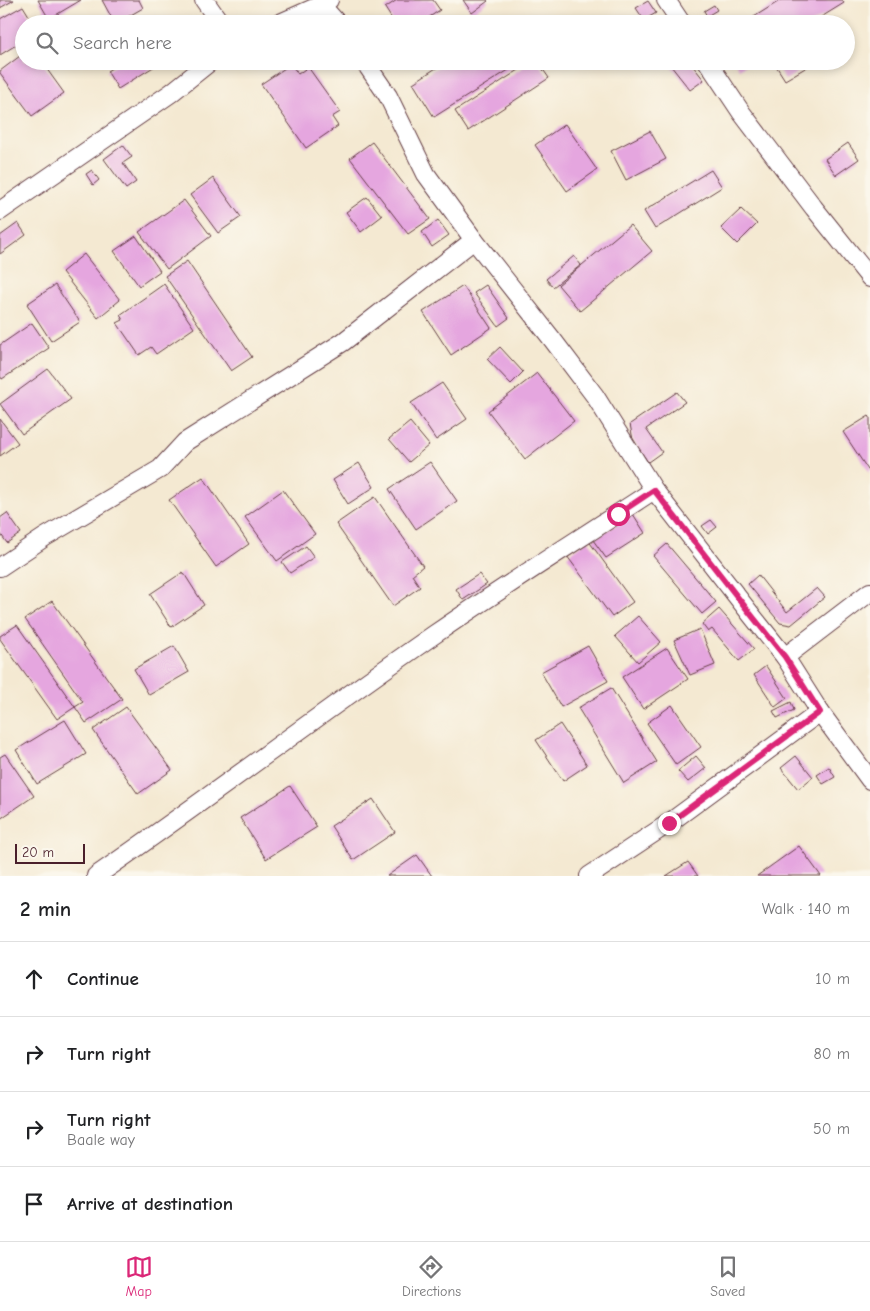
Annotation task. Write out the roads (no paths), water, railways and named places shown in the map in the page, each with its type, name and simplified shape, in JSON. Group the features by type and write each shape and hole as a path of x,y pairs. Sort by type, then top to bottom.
{"street":[{"path":"204,0 215,15"},
{"path":"666,0 676,15"},
{"path":"298,15 325,3 332,15"},
{"path":"0,211 171,93 200,70"},
{"path":"370,70 388,96 426,174 474,240 595,396 654,490 785,657 820,712 870,780"},
{"path":"713,70 747,120 870,278"},
{"path":"0,567 45,537 160,469 185,442 344,342 474,240"},
{"path":"96,876 436,634 654,490"},
{"path":"785,657 870,592"},
{"path":"589,876 669,823 820,712"}]}
